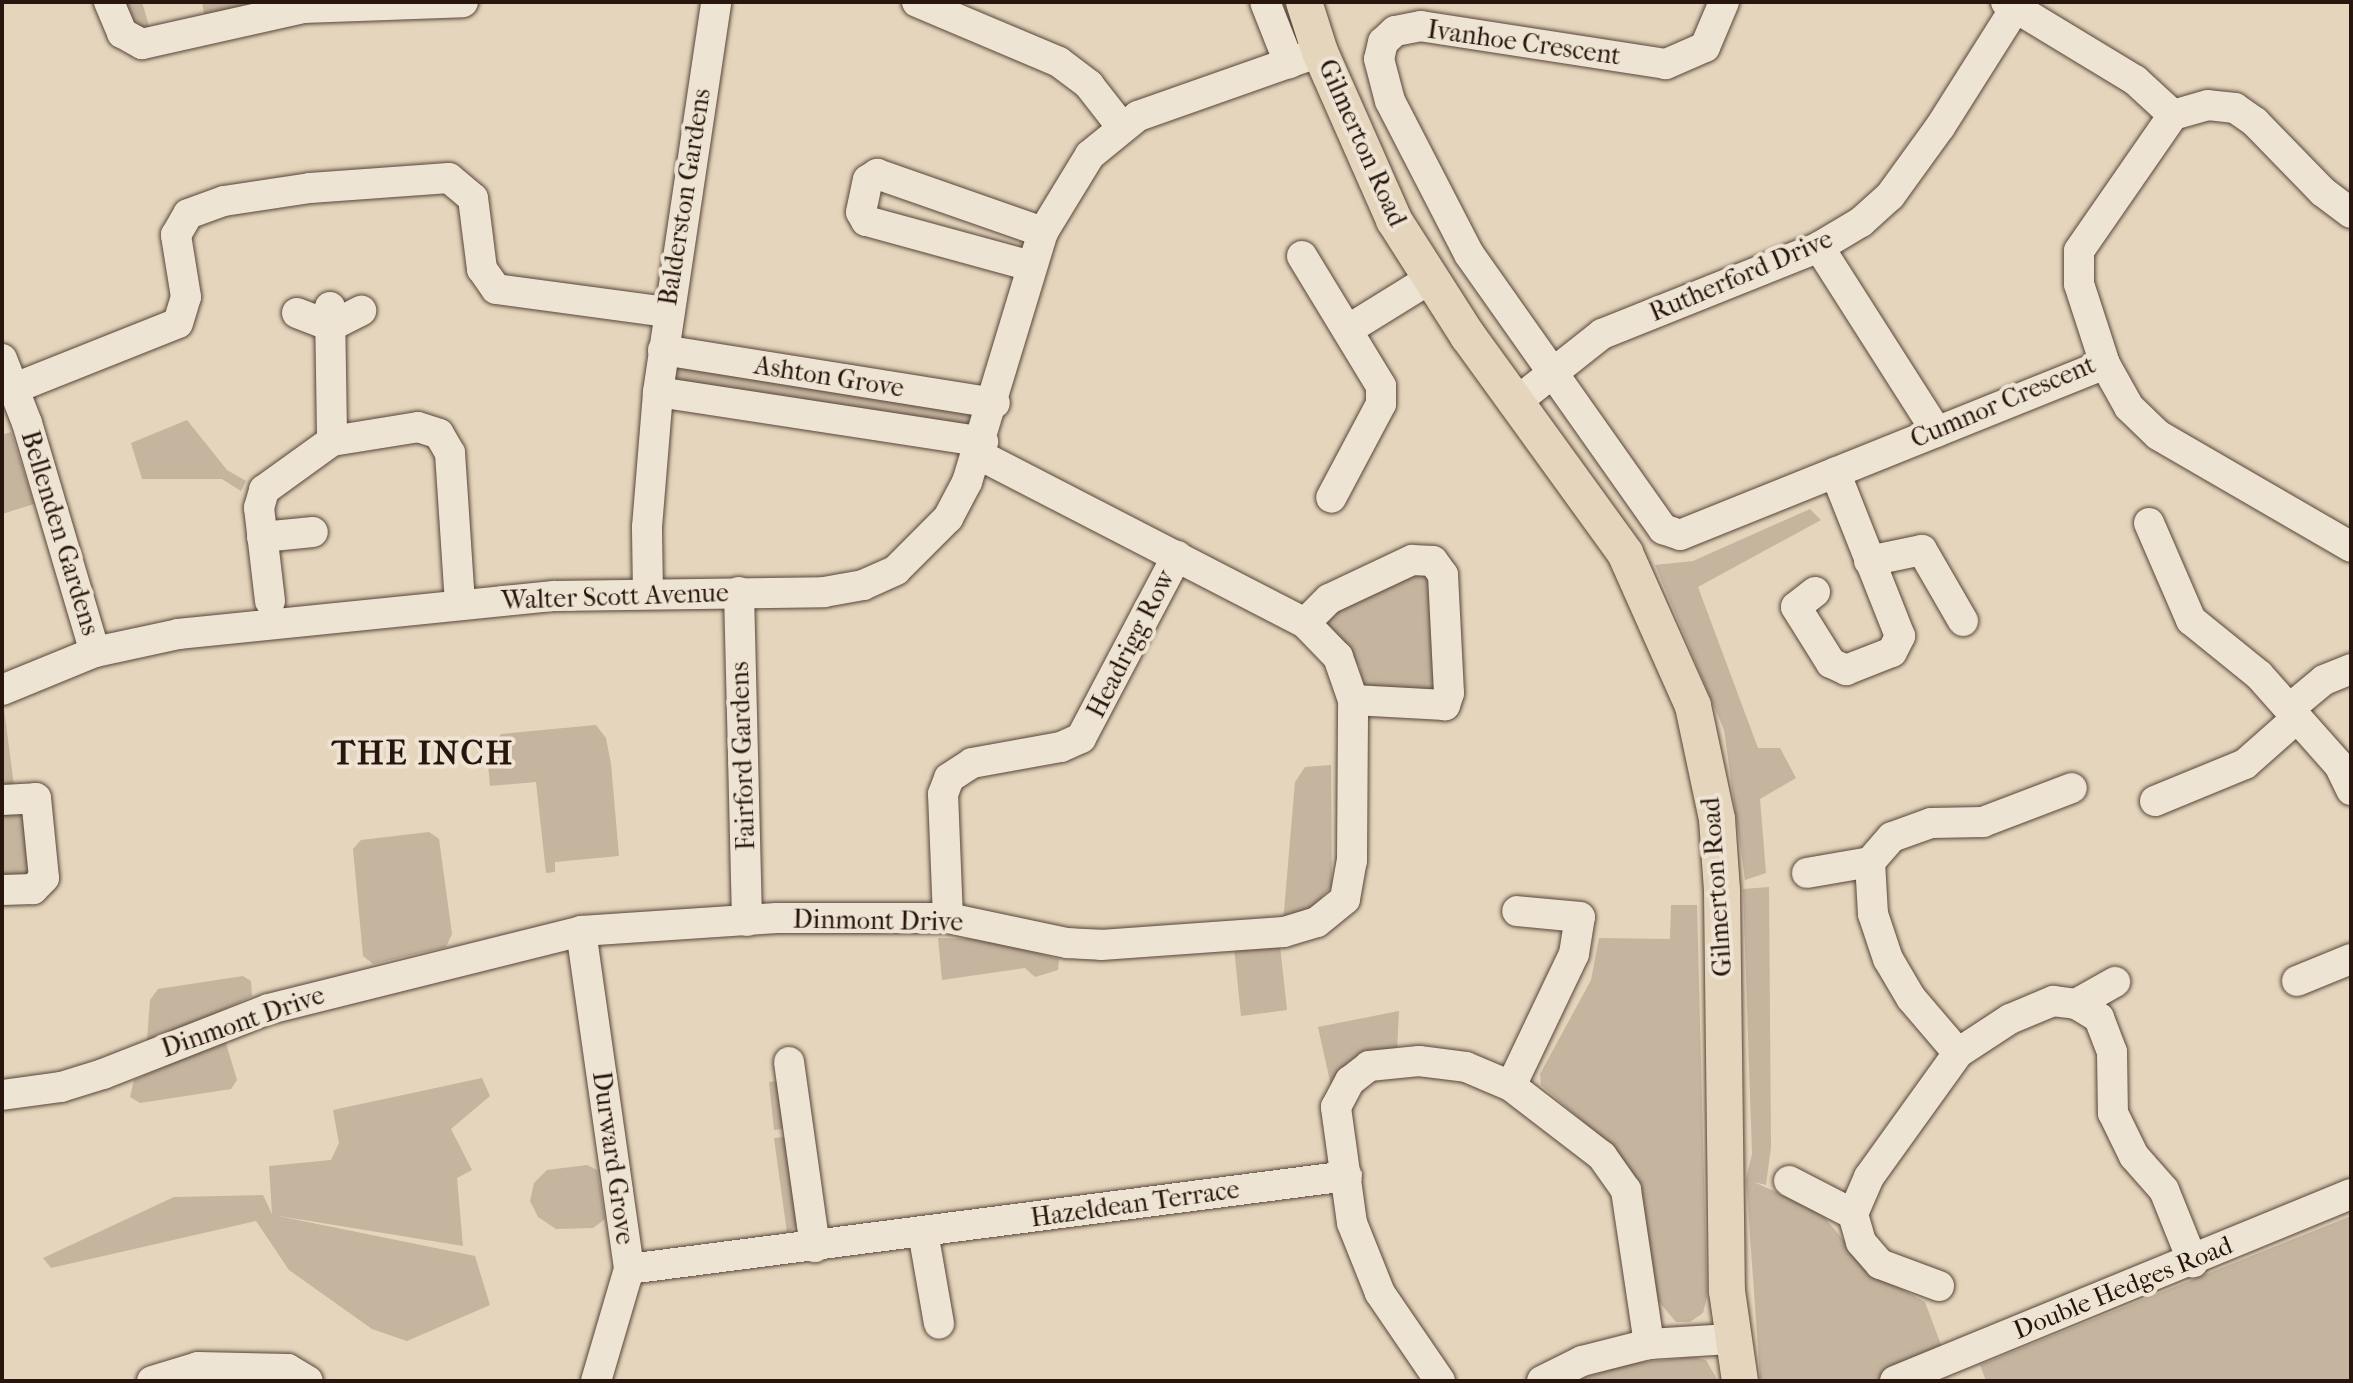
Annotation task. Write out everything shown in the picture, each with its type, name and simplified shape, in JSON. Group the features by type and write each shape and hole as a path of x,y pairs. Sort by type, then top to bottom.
{"main road":[{"name":"Gilmerton Road","path":"1304,2 1305,58 1430,279 1625,553 1672,653 1706,763 1722,890 1730,1339 1740,1381"}],"street":[{"path":"109,2 122,33 142,44 303,8 463,2"},
{"name":"Balderston Gardens","path":"648,594 647,527 667,312 716,2"},
{"path":"917,2 1059,62 1089,85 1121,126"},
{"name":"Gilmerton Road","path":"1265,2 1305,58"},
{"name":"Ivanhoe Crescent","path":"1551,372 1469,254 1390,101 1379,59 1383,42 1395,31 1421,26 1666,64 1705,47 1724,2"},
{"path":"2014,4 2135,80 2173,115 2208,105 2235,108 2351,213"},
{"name":"Rutherford Drive","path":"1516,402 1602,334 1819,247 1861,222 1890,196 2014,4"},
{"name":"Walter Scott Avenue","path":"2,690 95,652 178,634 460,603 648,594 824,592 863,585 896,570 948,518 980,448 995,403 1043,232 1090,155 1121,126 1159,107 1305,58"},
{"name":"Cumnor Crescent","path":"1551,372 1663,529 1680,535 2105,364 2079,284 2079,251 2173,115"},
{"path":"1031,266 866,221 861,212 868,180 877,174 1043,232"},
{"path":"14,409 178,323 186,297 176,235 188,214 224,201 310,188 449,178 473,198 482,269 496,289 667,312"},
{"path":"1819,247 1937,432"},
{"path":"1302,256 1381,386 1381,404 1331,498"},
{"path":"1349,329 1430,279"},
{"path":"297,313 331,316 361,311"},
{"path":"331,316 328,405 332,441"},
{"name":"Ashton Grove","path":"663,350 995,403"},
{"name":"Bellenden Gardens","path":"2,359 14,409 95,652"},
{"path":"2105,364 2129,407 2158,435 2351,547"},
{"name":"Ashton Grove","path":"658,392 980,448"},
{"path":"270,601 259,508 264,490 332,441 418,427 439,434 450,453 460,603"},
{"name":"Dinmont Drive","path":"2,1095 89,1078 284,1005 581,931 747,921 948,918 1067,943 1101,945 1284,932 1317,922 1345,899 1352,861 1353,700 1338,657 1305,623 980,448"},
{"path":"1815,592 1796,607 1831,663 1846,670 1892,652 1900,636 1835,472"},
{"path":"2149,523 2191,620 2259,675 2339,765 2351,790"},
{"path":"262,537 313,532"},
{"path":"1869,561 1922,550 1963,621"},
{"name":"Headrigg Row","path":"948,918 943,794 949,778 972,763 1061,747 1081,738 1177,556"},
{"path":"1305,623 1329,599 1412,560 1433,561 1443,575 1449,693 1445,705 1353,700"},
{"name":"Fairford Gardens","path":"739,592 747,921"},
{"path":"2155,801 2245,764 2324,680 2351,669"},
{"path":"1807,873 1870,862 1892,837 1931,823 1983,822 2072,788"},
{"path":"2,800 36,798 44,878 33,889 2,890"},
{"path":"1870,862 1873,914 1888,959 1911,998 1958,1053"},
{"path":"1511,1086 1574,954 1580,917 1517,911"},
{"name":"Durward Grove","path":"581,931 629,1269 596,1381"},
{"path":"2297,981 2348,968"},
{"path":"2076,1004 2115,982"},
{"path":"1939,1286 1909,1279 1880,1264 1861,1242 1853,1214 1877,1164 1958,1053 2010,1019 2053,1001 2076,1004 2099,1018 2112,1052 2113,1113 2134,1156 2164,1190 2193,1262"},
{"path":"1440,1381 1380,1293 1352,1223 1336,1107 1350,1081 1369,1066 1419,1061 1466,1067 1511,1086 1602,1156 1626,1190 1649,1344"},
{"path":"789,1062 815,1247"},
{"name":"Hazeldean Terrace","path":"629,1269 1347,1176"},
{"path":"1789,1181 1853,1214"},
{"name":"Double Hedges Road","path":"1895,1381 2193,1262 2351,1194"},
{"path":"923,1232 939,1324"},
{"path":"1542,1381 1582,1361 1649,1344 1730,1339"},
{"path":"152,1381 198,1367 288,1369 308,1381"}],"shaded area":[{"path":"117,2 142,2 151,33 140,37"},
{"path":"202,2 344,2 205,18"},
{"path":"676,360 973,408 969,432 673,387"},
{"path":"187,420 227,470 246,481 241,491 222,479 142,479 131,443"},
{"path":"11,432 34,504 2,514 2,435"},
{"path":"1810,509 1821,520 1698,587 1758,748 1780,748 1796,778 1760,799 1766,873 1745,880 1724,730 1655,565 1693,561"},
{"path":"1409,569 1435,581 1438,689 1366,693 1359,666 1324,622 1330,609"},
{"path":"4,709 15,793 2,793"},
{"path":"596,725 606,738 611,764 619,856 555,862 555,872 546,873 536,782 490,786 487,753 501,734"},
{"path":"1331,765 1332,886 1309,911 1283,923 1295,782 1305,767"},
{"path":"31,813 33,873 2,883 2,815"},
{"path":"429,832 439,839 452,934 446,947 373,964 363,956 353,849 361,840"},
{"path":"1769,887 1771,1147 1766,1185 1754,1182 1820,1212 1869,1271 1925,1302 1943,1350 1875,1381 1761,1381 1760,1377 1746,1179 1752,1154 1743,889"},
{"path":"1671,905 1697,905 1707,1297 1703,1313 1690,1322 1676,1322 1660,1303 1650,1303 1606,1141 1541,1085 1540,1074 1591,980 1599,938 1670,939"},
{"path":"938,938 984,939 1059,959 1058,970 1035,977 1025,968 942,980"},
{"path":"1280,946 1287,1010 1241,1016 1234,948"},
{"path":"243,976 251,981 252,996 155,1043 147,1040 150,1000 158,989"},
{"path":"1399,1011 1397,1052 1331,1086 1318,1027"},
{"path":"225,1040 237,1080 231,1089 140,1103 130,1097 134,1080"},
{"path":"482,1078 490,1096 451,1129 472,1170 457,1178 463,1246 273,1215 475,1256 490,1305 407,1341 372,1329 289,1270 256,1221 51,1268 43,1258 174,1197 263,1195 272,1214 269,1166 331,1160 339,1143 333,1110"},
{"path":"788,1080 792,1128 774,1130 769,1082"},
{"path":"795,1136 801,1223 787,1233 774,1138"},
{"path":"587,1165 597,1170 605,1219 593,1228 556,1229 538,1217 530,1201 534,1183 547,1170"},
{"path":"2351,1216 2351,1381 1986,1381 1980,1365"},
{"path":"1694,1357 1706,1360 1718,1381 1573,1381 1634,1363"}],"district":[{"name":"THE INCH","path":"423,754"}]}
